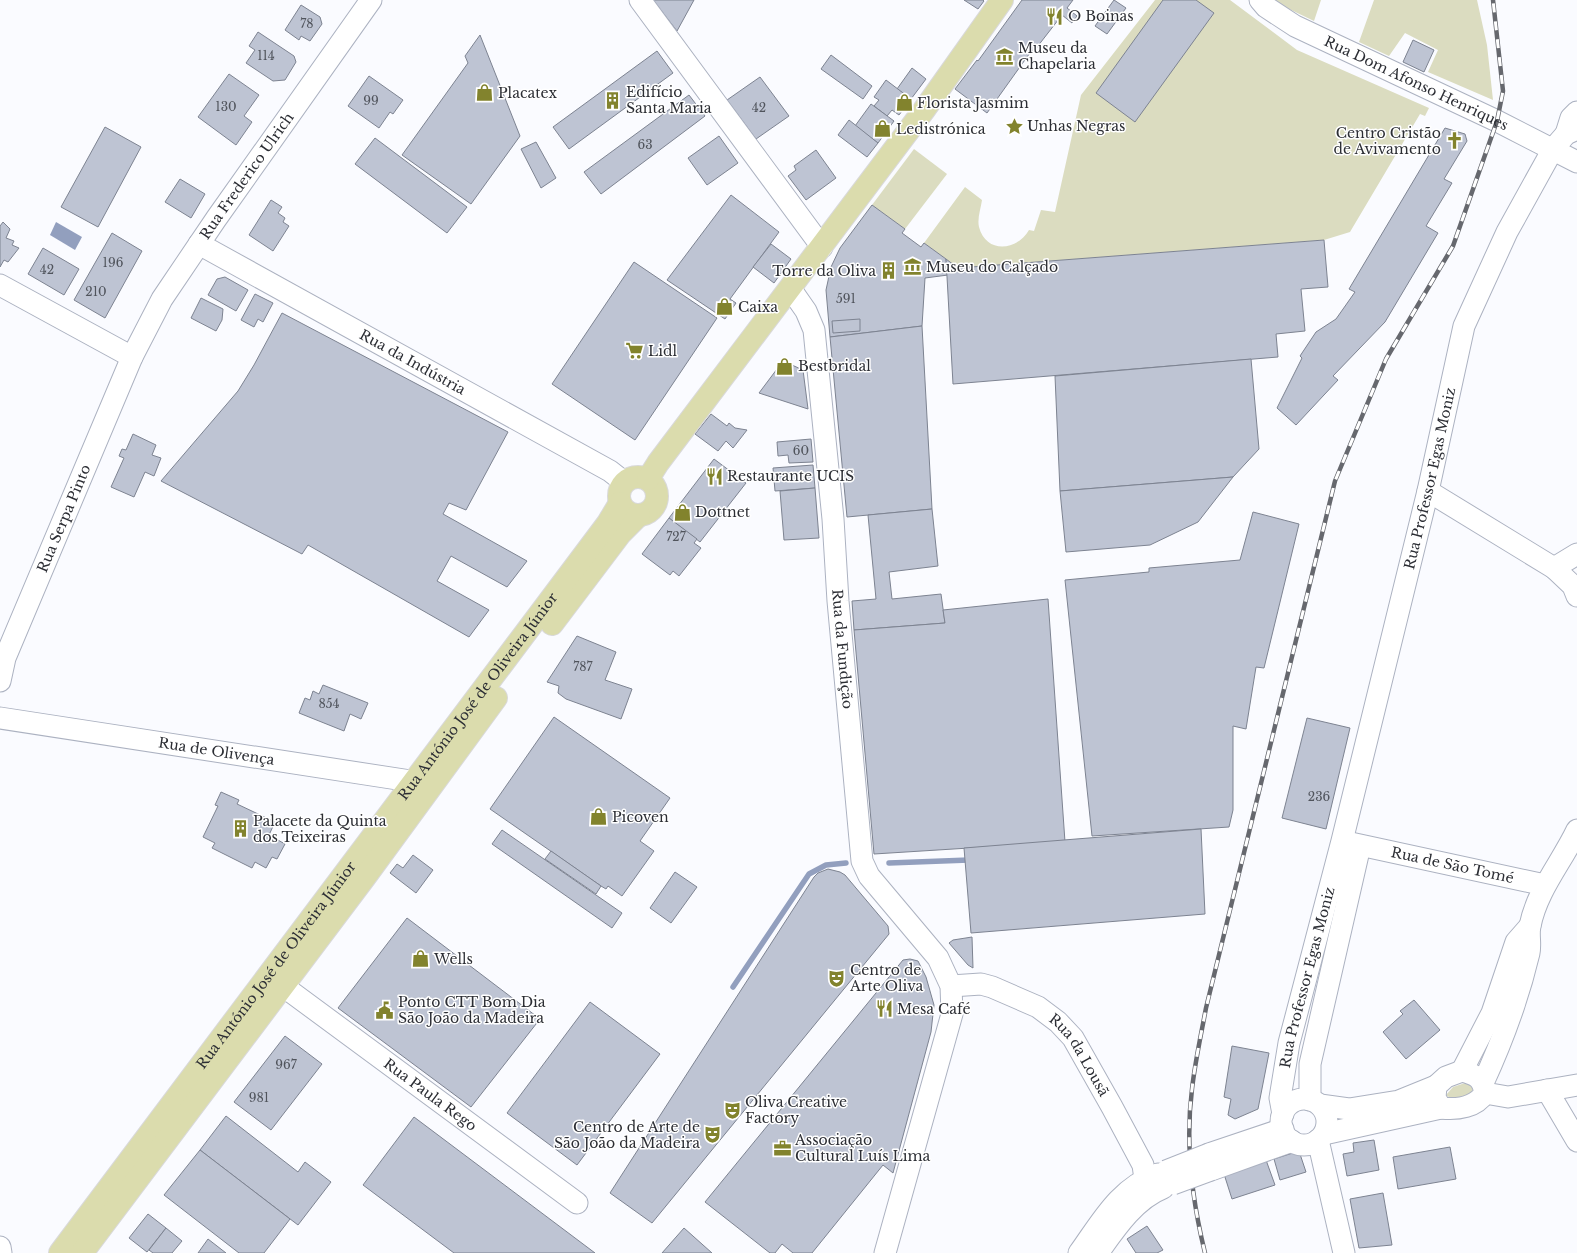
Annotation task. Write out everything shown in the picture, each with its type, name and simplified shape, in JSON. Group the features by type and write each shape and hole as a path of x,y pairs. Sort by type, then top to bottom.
{"main road":[{"path":"639,515 628,512 622,493 635,476 648,479 658,463 924,110 1002,0"},
{"name":"Rua António José de Oliveira Júnior","path":"60,1253 423,784 620,534 639,515 651,510 657,500 656,488 648,479"},
{"name":"Rua António José de Oliveira Júnior","path":"82,1253 283,986 423,784 608,523 622,493"}],"street":[{"name":"Rua Frederico Ulrich","path":"132,357 162,299 370,0"},
{"path":"640,0 795,213 822,247"},
{"name":"Rua Dom Afonso Henriques","path":"1260,0 1266,7 1295,26 1497,121 1566,138 1577,162"},
{"name":"Rua Professor Egas Moniz","path":"1315,1102 1310,1064 1351,843 1464,326 1507,232 1566,138 1571,118 1577,112"},
{"name":"Rua da Indústria","path":"199,244 610,472 622,493"},
{"path":"0,284 132,357"},
{"name":"Rua da Fundição","path":"790,288 806,311 814,330 833,519 838,602 862,861 873,882 915,928 938,958 951,986"},
{"name":"Rua Serpa Pinto","path":"0,681 5,658 132,357"},
{"path":"1428,490 1554,568 1573,586 1577,596"},
{"path":"1554,568 1577,554"},
{"name":"Rua de Olivença","path":"0,718 423,784"},
{"path":"1286,1128 1307,1145 1321,1137 1441,1108 1451,1109 1471,1105 1480,1100 1530,952 1530,926 1545,884 1567,852 1577,830"},
{"name":"Rua Professor Egas Moniz","path":"1286,1128 1280,1098 1289,1043 1351,843"},
{"name":"Rua de São Tomé","path":"1351,843 1545,884"},
{"path":"1462,1071 1492,1013 1516,942 1530,926"},
{"name":"Rua da Lousã","path":"951,986 981,984 992,987 1038,1007 1058,1022 1073,1038 1108,1100 1143,1165 1148,1186"},
{"name":"Rua Paula Rego","path":"283,986 576,1203"},
{"path":"885,1253 952,1014 951,986"},
{"path":"1286,1128 1292,1102 1299,1099 1349,1109 1400,1101 1436,1086 1446,1077 1462,1071 1475,1075 1484,1088 1508,1098 1577,1085"},
{"path":"1436,1086 1435,1098 1441,1108"},
{"path":"1547,1090 1577,1141"},
{"path":"1315,1102 1327,1118 1327,1126 1321,1137 1344,1253"},
{"path":"1079,1253 1117,1199 1210,1162 1286,1128"},
{"path":"1098,1253 1148,1186"},
{"path":"0,1248 1,1253"}],"green space":[{"path":"1155,0 1230,0 1297,50 1429,108 1425,116 1420,114 1350,232 1324,240 958,268 924,243 965,187 982,200 979,227 983,236 988,242 995,245 1010,245 1024,237 1029,230 1034,231 1041,210 1055,212 1081,95"},
{"path":"1274,0 1321,0 1314,21"},
{"path":"1374,0 1477,0 1487,45 1493,100 1428,72 1438,50 1405,33 1389,56 1359,42"},
{"path":"914,149 947,174 905,229 872,205"},
{"path":"1465,1083 1469,1084 1473,1089 1469,1096 1453,1100 1446,1095 1453,1087"}],"water":[{"path":"56,222 82,237 75,250 50,235"}],"building":[{"path":"653,0 694,0 677,31"},
{"path":"964,0 983,0 984,1 978,9"},
{"name":"Museu da Chapelaria","path":"1022,0 1073,0 1067,8 1077,16 1072,23 1062,15 1034,51 1032,50 987,113 955,89 977,60 978,61"},
{"path":"1114,0 1126,8 1107,34 1095,26"},
{"path":"1163,0 1196,0 1214,13 1135,122 1096,93"},
{"path":"301,5 320,17 322,24 310,41 301,36 299,40 285,30"},
{"path":"258,32 294,56 296,62 285,80 273,81 246,63 255,50 249,46"},
{"path":"480,35 520,136 471,204 402,155 468,63 465,56"},
{"path":"1413,40 1434,50 1424,72 1403,62"},
{"name":"Edifício Santa Maria","path":"657,51 673,73 569,149 553,127"},
{"path":"831,55 872,86 863,99 821,69"},
{"path":"912,68 926,79 911,99 897,89"},
{"path":"229,74 259,95 244,116 252,122 236,145 198,117"},
{"path":"369,76 403,100 393,114 390,112 379,128 348,106"},
{"path":"760,77 789,116 756,139 727,100"},
{"path":"886,80 911,99 899,115 892,110 887,116 874,106 879,100 874,97"},
{"path":"689,95 705,116 601,194 584,172"},
{"path":"871,104 894,121 878,143 855,126"},
{"path":"849,120 878,143 867,157 838,135"},
{"path":"105,127 141,147 98,227 61,207"},
{"path":"1445,128 1465,134 1467,141 1444,179 1452,183 1426,226 1438,233 1385,322 1333,376 1338,380 1296,425 1277,408 1302,358 1300,356 1316,332 1336,319 1355,292 1349,289"},
{"path":"719,136 738,163 707,185 688,158"},
{"path":"375,138 467,207 447,233 355,164"},
{"path":"536,142 556,178 541,188 521,149"},
{"path":"816,150 836,178 806,200 788,176 796,170 794,166"},
{"path":"180,179 205,194 191,218 165,202"},
{"path":"731,195 779,232 730,299 736,303 725,319 667,280"},
{"path":"271,200 282,207 278,213 285,218 283,222 289,226 273,251 249,235"},
{"name":"Torre da Oliva","path":"872,205 905,229 902,233 921,247 924,243 946,259 948,275 925,278 922,326 830,337 826,290 831,267 840,248"},
{"path":"3,222 10,229 6,238 14,241 12,245 19,248 8,262 4,260 0,267 0,226"},
{"path":"112,233 142,251 105,318 74,300"},
{"path":"1324,240 1328,287 1301,289 1305,331 1276,334 1278,357 953,384 946,259 958,268"},
{"path":"771,244 791,259 774,283 753,267"},
{"path":"43,248 79,269 64,295 28,274"},
{"name":"Lidl","path":"634,262 717,318 635,440 552,384"},
{"path":"225,277 248,290 236,311 208,295 217,279"},
{"path":"255,294 273,303 263,322 258,319 254,327 241,320"},
{"path":"201,298 223,309 222,320 216,331 191,318"},
{"path":"282,313 508,432 466,510 449,503 443,514 527,561 507,587 451,556 437,581 489,610 469,637 308,545 302,554 161,481 238,391"},
{"name":"Torre da Oliva","path":"860,319 860,331 833,333 832,321"},
{"path":"922,326 932,509 847,517 830,337"},
{"path":"1251,359 1259,449 1233,477 1060,491 1055,376"},
{"path":"783,361 803,370 808,409 759,393"},
{"path":"711,414 727,426 729,423 735,428 747,430 733,448 726,441 718,451 695,434"},
{"path":"133,434 156,445 152,455 161,458 154,476 145,472 134,497 111,487 124,458 119,456 122,449 126,450"},
{"path":"811,439 813,462 789,463 788,455 778,456 777,442"},
{"path":"714,459 746,483 700,542 669,518"},
{"path":"813,465 815,488 775,491 773,468"},
{"path":"1233,477 1198,522 1150,545 1066,552 1060,491"},
{"path":"815,488 819,538 784,540 780,491"},
{"path":"932,509 938,566 889,572 892,599 941,594 945,623 854,630 852,601 876,599 868,515"},
{"path":"1253,512 1299,524 1264,668 1256,667 1246,729 1233,726 1233,810 1229,827 1092,836 1065,580 1149,572 1149,568 1240,560"},
{"path":"669,518 697,539 694,543 701,548 679,576 673,571 670,575 642,554"},
{"path":"1048,599 1065,842 874,854 854,630 945,623 943,610"},
{"path":"577,636 616,652 605,680 632,689 621,719 566,699 558,693 559,686 547,682"},
{"path":"323,685 368,703 361,719 350,714 344,731 299,713 305,698 310,700 313,691 319,694"},
{"path":"554,717 670,798 640,841 654,851 622,896 608,886 606,889 601,886 490,809"},
{"path":"1307,718 1350,728 1326,829 1282,818"},
{"name":"Palacete da Quinta dos Teixeiras","path":"221,792 239,800 237,804 275,822 269,835 285,844 277,859 272,857 266,868 255,862 252,868 212,848 215,843 203,837 218,806 215,805"},
{"path":"1201,829 1205,914 971,933 964,848"},
{"path":"502,830 622,913 612,928 492,844"},
{"path":"551,851 601,886 596,894 545,859"},
{"path":"413,855 433,870 416,893 390,873 397,864 403,868"},
{"path":"828,869 845,875 888,926 889,934 652,1223 610,1193 814,877 818,873"},
{"path":"675,872 697,887 671,923 650,908"},
{"path":"407,918 540,1019 471,1107 338,1008"},
{"path":"972,937 973,968 968,965 949,943 953,940"},
{"path":"910,959 918,961 926,977 934,1005 931,1032 893,1173 883,1165 812,1253 793,1253 782,1244 775,1253 770,1253 705,1202 903,960"},
{"path":"1414,1000 1440,1030 1406,1059 1383,1032 1403,1014 1400,1011"},
{"path":"590,1002 660,1054 577,1165 507,1113"},
{"path":"285,1036 322,1064 271,1130 234,1102"},
{"path":"1232,1046 1269,1053 1258,1109 1235,1119 1228,1115 1231,1099 1224,1097"},
{"path":"226,1116 298,1172 305,1162 331,1182 298,1225 200,1150"},
{"path":"414,1117 595,1253 454,1253 363,1185"},
{"path":"1374,1140 1379,1170 1347,1176 1343,1154 1354,1152 1353,1143"},
{"path":"1450,1147 1456,1179 1398,1189 1393,1157"},
{"path":"200,1150 290,1219 264,1253 239,1253 164,1195"},
{"path":"1299,1151 1306,1172 1280,1180 1274,1159"},
{"path":"1266,1160 1275,1185 1232,1199 1224,1174"},
{"path":"1383,1193 1392,1245 1359,1248 1350,1199"},
{"path":"148,1214 166,1228 147,1252 129,1238"},
{"path":"1147,1226 1163,1250 1157,1253 1136,1253 1127,1239"},
{"path":"166,1228 182,1241 172,1253 153,1253 149,1250"},
{"path":"684,1228 712,1253 662,1253"},
{"path":"208,1239 226,1253 198,1253"}],"waterway":[{"path":"889,863 969,860"},
{"path":"733,987 809,874 826,865 846,863"}],"railway":[{"path":"1205,1253 1193,1192 1189,1130 1193,1079 1206,1008 1335,481 1386,359 1453,246 1497,121 1503,91 1493,0"}],"place":[{"name":"O Boinas","path":"1055,16"},
{"name":"Museu da Chapelaria","path":"1005,56"},
{"name":"Placatex","path":"485,93"},
{"name":"Edifício Santa Maria","path":"613,100"},
{"name":"Florista Jasmim","path":"904,103"},
{"name":"Unhas Negras","path":"1014,126"},
{"name":"Ledistrónica","path":"883,129"},
{"name":"Centro Cristão de Avivamento","path":"1454,141"},
{"name":"Museu do Calçado","path":"913,267"},
{"name":"Torre da Oliva","path":"889,271"},
{"name":"Caixa","path":"725,307"},
{"name":"Lidl","path":"635,351"},
{"name":"Bestbridal","path":"785,366"},
{"name":"Restaurante UCIS","path":"714,476"},
{"name":"Dottnet","path":"682,512"},
{"name":"Picoven","path":"599,817"},
{"name":"Palacete da Quinta dos Teixeiras","path":"240,829"},
{"name":"Wells","path":"421,959"},
{"name":"Centro de Arte Oliva","path":"837,978"},
{"name":"Mesa Café","path":"884,1009"},
{"name":"Ponto CTT Bom Dia São João da Madeira","path":"385,1010"},
{"name":"Oliva Creative Factory","path":"732,1110"},
{"name":"Centro de Arte de São João da Madeira","path":"713,1135"},
{"name":"Associação Cultural Luís Lima","path":"782,1148"}]}
